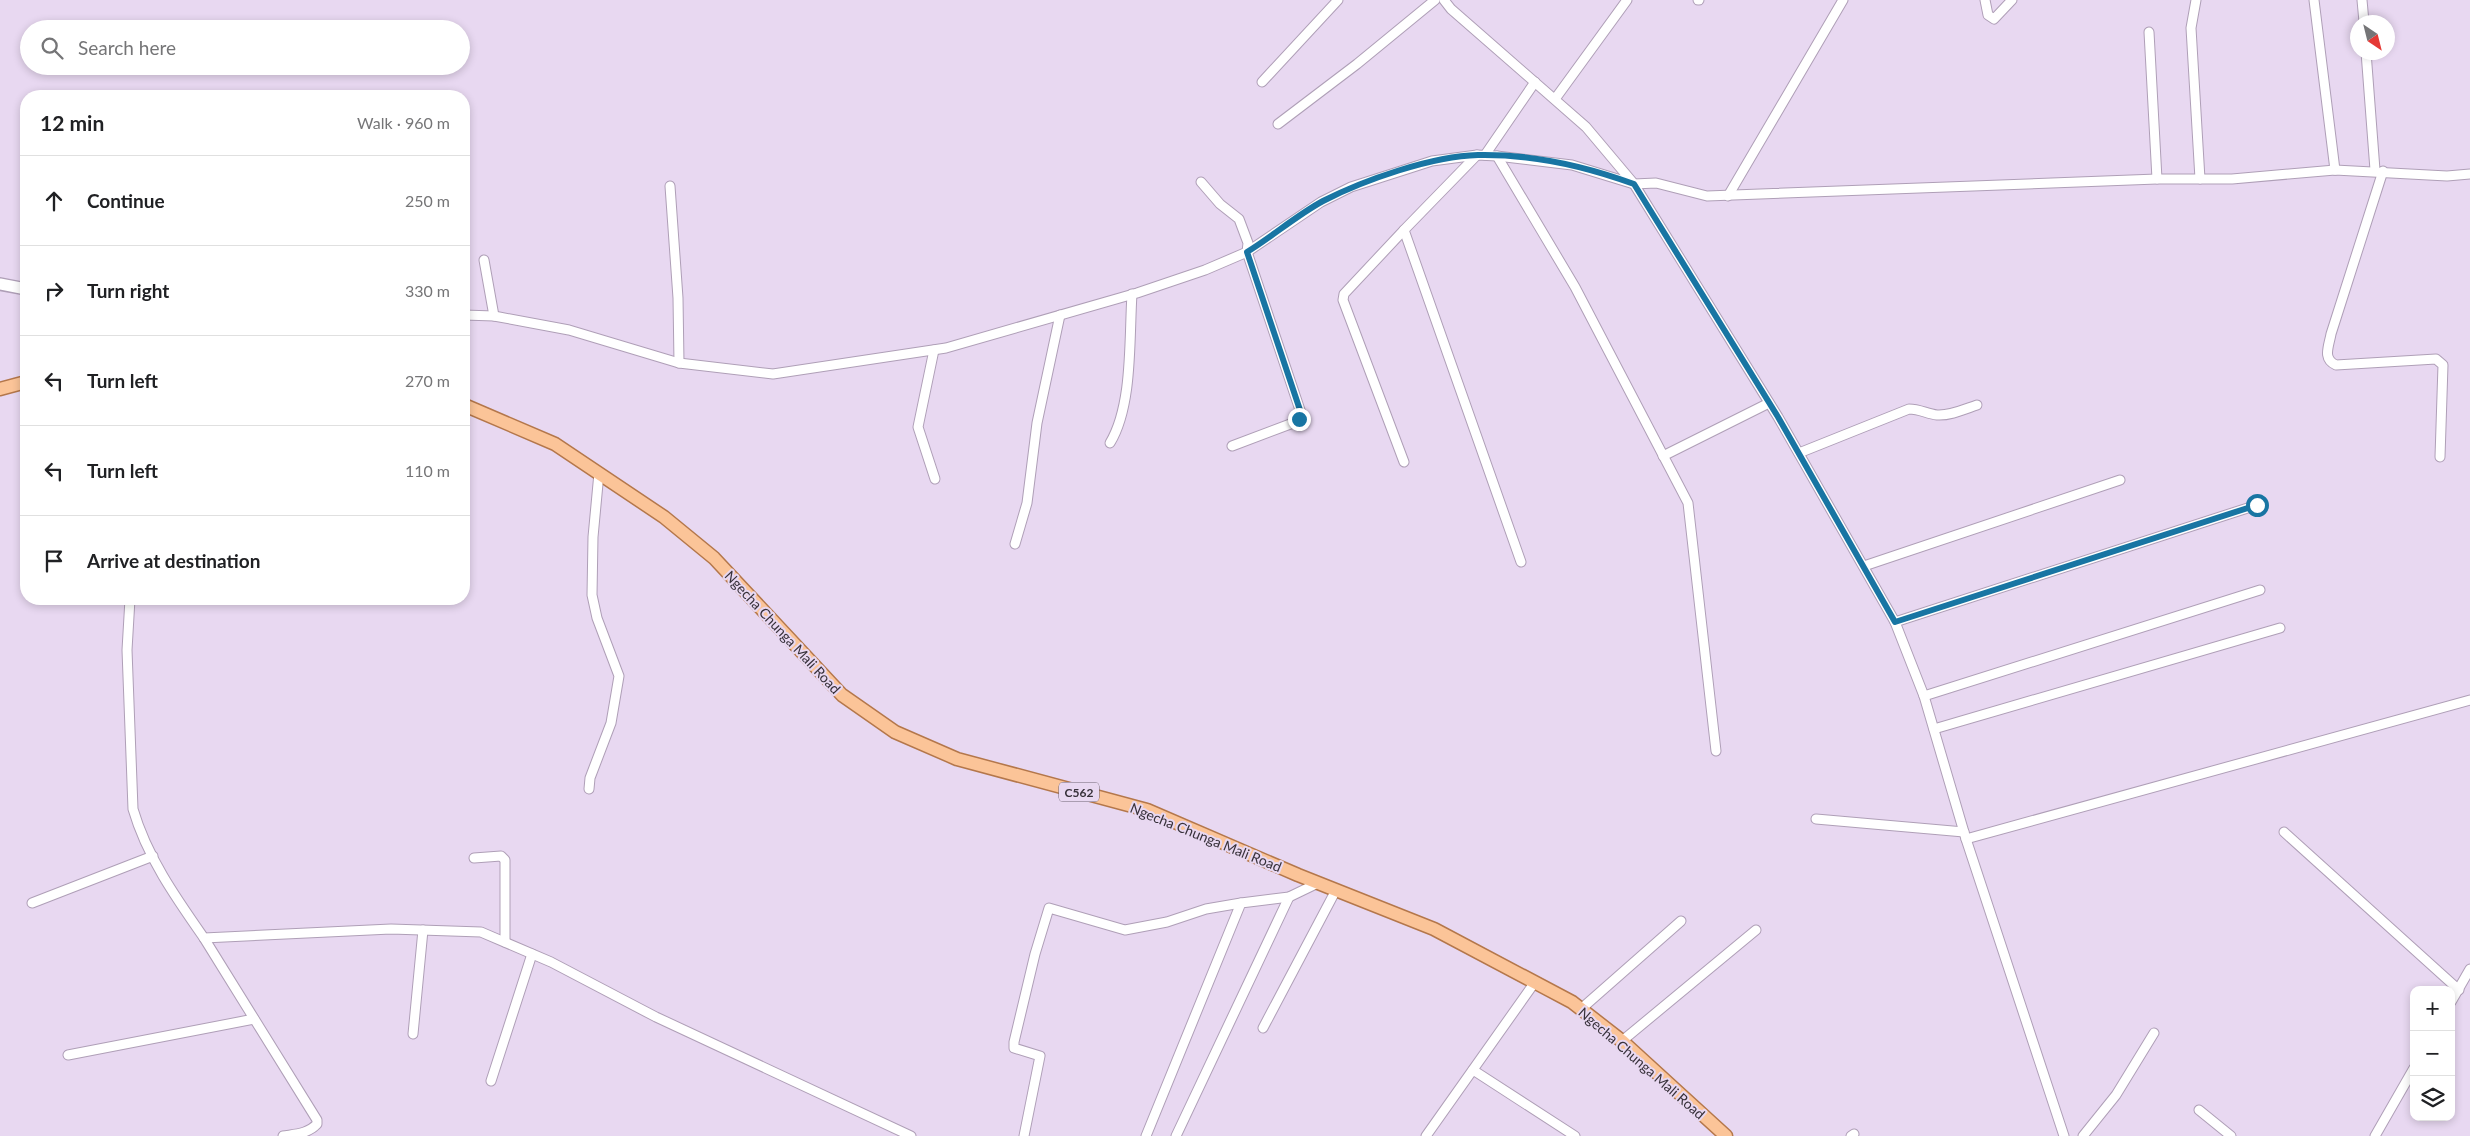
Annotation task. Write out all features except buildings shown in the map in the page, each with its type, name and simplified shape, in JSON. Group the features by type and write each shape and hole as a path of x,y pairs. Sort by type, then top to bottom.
{"main road":[{"path":"0,389 20,384"},
{"name":"Ngecha Chunga Mali Road","path":"470,408 555,444 664,517 714,558 842,695 895,732 957,759 1147,810 1318,883 1434,929 1535,982 1581,1009 1622,1042 1726,1136"}],"street":[{"path":"1262,82 1338,0"},
{"path":"1278,124 1358,64 1435,0"},
{"path":"1444,0 1586,127 1634,184 1799,453 1895,622 1924,696 1965,835 2064,1136"},
{"path":"1554,99 1627,0"},
{"path":"1728,196 1843,0"},
{"path":"1985,0 1988,15 1991,19 1998,17 2012,0"},
{"path":"2196,0 2191,28 2200,180"},
{"path":"2314,0 2335,170"},
{"path":"2362,0 2363,15"},
{"path":"2149,32 2157,179"},
{"path":"2367,60 2379,171 2331,334 2327,357 2330,362 2336,365 2441,361 2443,365 2440,457"},
{"path":"1404,462 1343,297 1404,230 1481,155 1535,82"},
{"path":"470,314 494,316 569,330 679,363 773,374 934,350 1132,294 1205,270 1247,252 1320,202 1350,187 1432,161 1481,155 1572,165 1634,184 1656,183 1707,196 2157,179 2200,180 2335,170 2446,176 2470,174"},
{"path":"1497,156 1575,287 1688,503 1716,751"},
{"path":"1201,182 1220,204 1239,219 1248,243 1247,252 1301,413 1299,419 1293,423 1232,446"},
{"path":"670,186 678,298 679,363"},
{"path":"1404,230 1521,562"},
{"path":"484,260 494,316"},
{"path":"0,284 20,287"},
{"path":"1110,443 1118,429 1124,409 1132,294"},
{"path":"1015,544 1027,503 1037,424 1060,315"},
{"path":"934,350 918,428 935,479"},
{"path":"1663,456 1769,403"},
{"path":"1799,453 1910,409 1917,409 1936,415 1977,405"},
{"path":"589,789 590,778 611,723 619,676 597,618 592,595 593,537 600,474"},
{"path":"1864,566 2120,480"},
{"path":"1895,622 2257,505"},
{"path":"1924,696 2260,590"},
{"path":"130,605 127,650 133,810 140,832 173,894 204,938 317,1120 317,1124 313,1128 304,1132 283,1136"},
{"path":"1934,729 2280,628"},
{"path":"1816,819 1965,835 2470,700"},
{"path":"2284,832 2458,990"},
{"path":"32,903 153,856"},
{"path":"474,858 501,856 505,860 506,942"},
{"path":"1024,1136 1040,1056 1014,1048 1014,1042 1035,954 1049,908 1125,930 1167,922 1206,909 1289,897 1318,883"},
{"path":"1264,1028 1336,890"},
{"path":"1176,1136 1289,897"},
{"path":"1146,1136 1241,903"},
{"path":"1581,1009 1681,921"},
{"path":"204,938 391,929 481,932 532,954 656,1017 911,1136"},
{"path":"413,1034 423,930"},
{"path":"1622,1042 1756,930"},
{"path":"491,1081 532,954"},
{"path":"2455,995 2470,969"},
{"path":"1426,1136 1535,982"},
{"path":"68,1055 254,1019"},
{"path":"2083,1136 2116,1096 2154,1033"},
{"path":"1473,1070 1575,1136"},
{"path":"2376,1136 2410,1075"},
{"path":"2199,1110 2231,1136"}],"route":[{"path":"1299,419 1301,413 1247,252 1320,202 1350,187 1432,161 1477,155 1497,156 1572,165 1600,172 1634,184 1778,417 1895,622 2257,505"}]}
